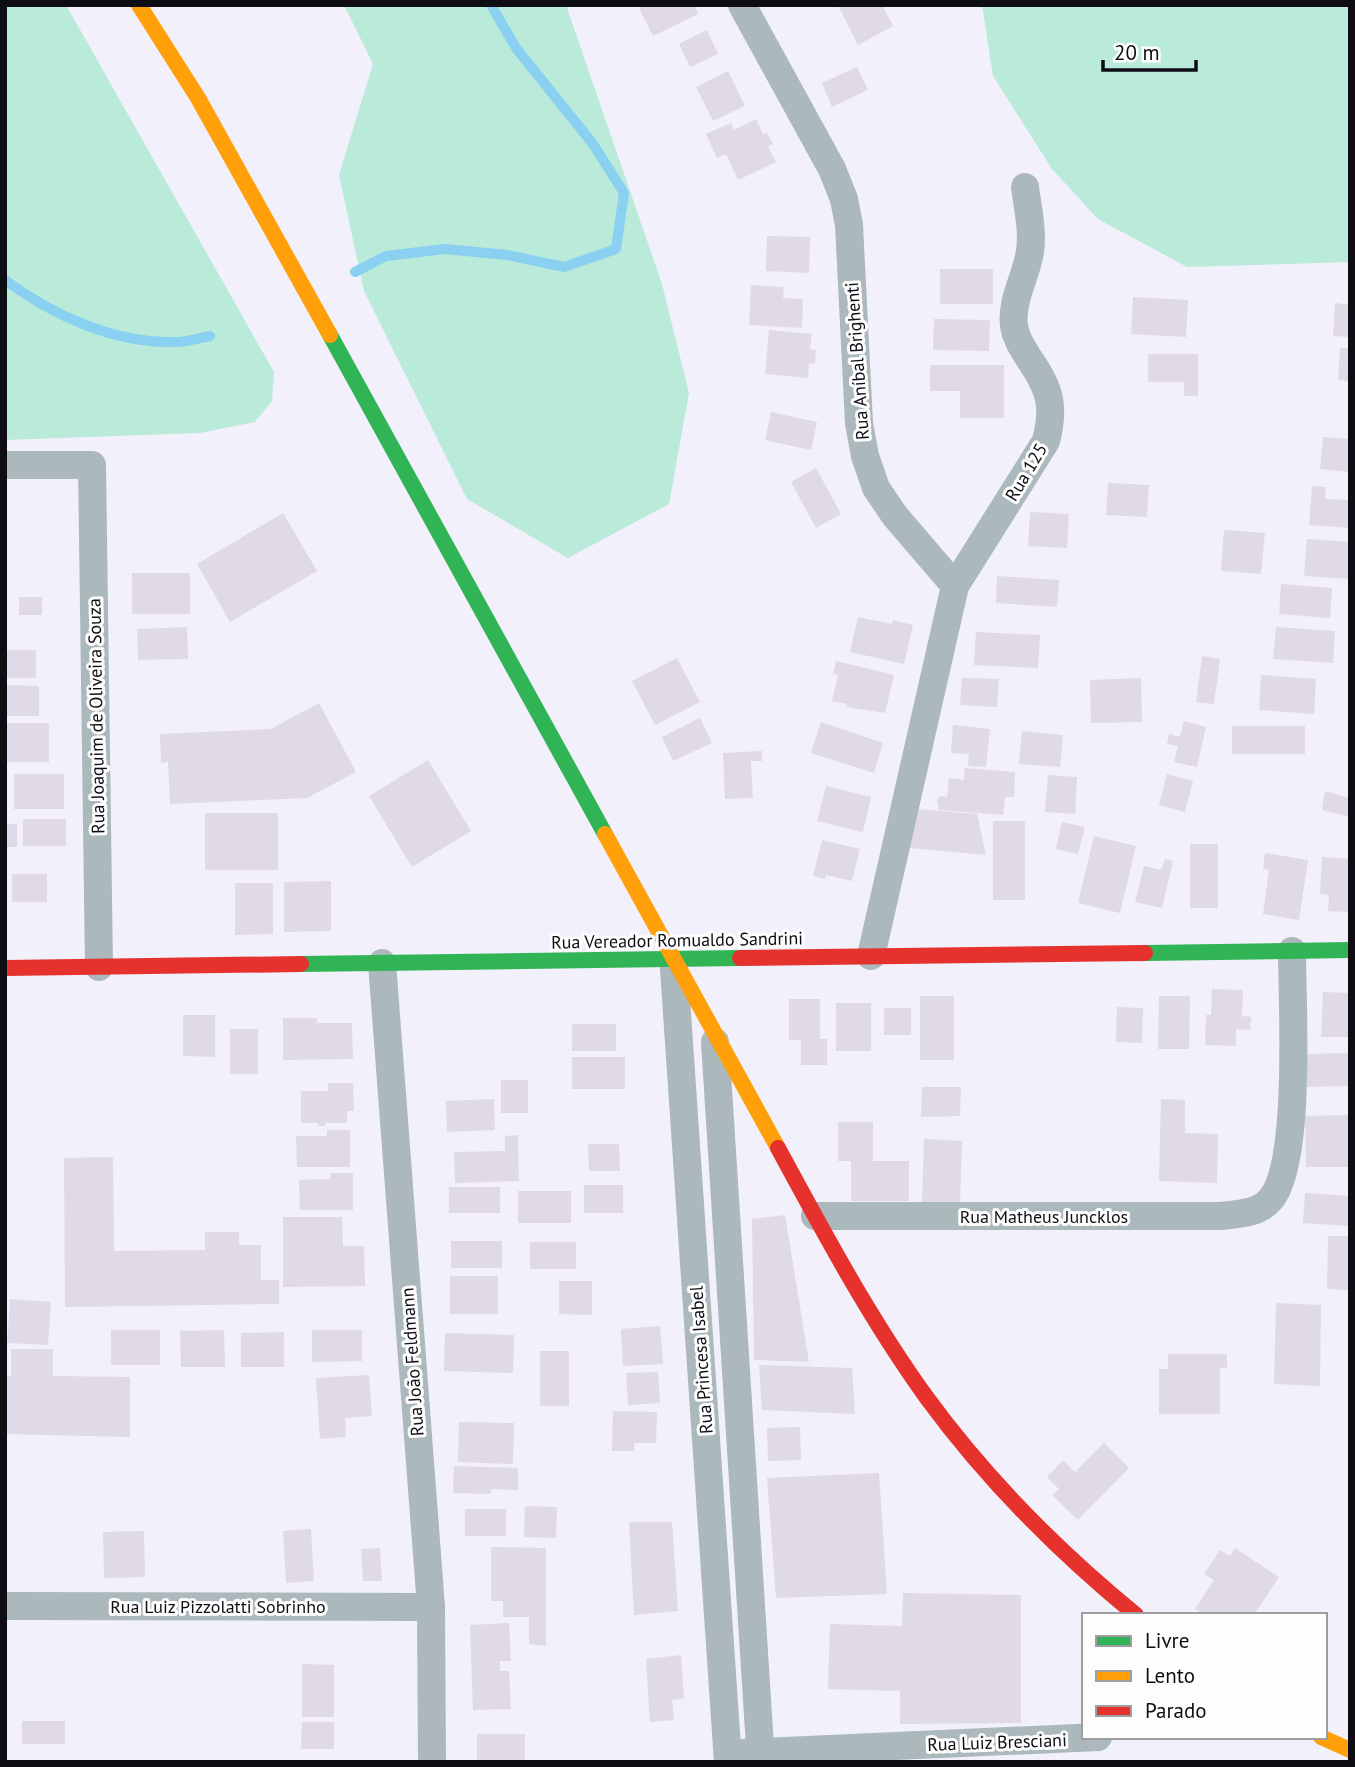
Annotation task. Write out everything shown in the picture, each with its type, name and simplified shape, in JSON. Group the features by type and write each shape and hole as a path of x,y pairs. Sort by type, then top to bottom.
{"main road":[{"path":"139,5 198,98 252,193 815,1216 902,1362 987,1475 1044,1536 1134,1613"},
{"name":"Rua Vereador Romualdo Sandrini","path":"5,968 1350,950"},
{"path":"1325,1739 1350,1750"}],"street":[{"name":"Rua Aníbal Brighenti","path":"742,5 832,169 845,199 849,225 859,423 865,456 876,488 895,516 955,586"},
{"name":"Rua 125","path":"955,586 1046,441 1051,421 1051,401 1044,380 1019,343 1014,325 1015,304 1029,256 1031,233 1025,187"},
{"name":"Rua Joaquim de Oliveira Souza","path":"5,465 92,465 99,967"},
{"path":"871,956 955,586"},
{"name":"Rua Matheus Juncklos","path":"815,1216 1220,1216 1250,1213 1270,1201 1282,1178 1290,1143 1292,951"},
{"name":"Rua Princesa Isabel","path":"674,959 728,1758"},
{"name":"Rua João Feldmann","path":"382,963 431,1607 432,1762"},
{"name":"Rua Princesa Isabel","path":"715,1035 761,1757"},
{"name":"Rua Luiz Pizzolatti Sobrinho","path":"5,1606 431,1607"},
{"name":"Rua Luiz Bresciani","path":"728,1758 1082,1738"}],"green space":[{"path":"5,5 66,5 274,372 272,401 255,422 200,433 5,440"},
{"path":"344,5 566,5 662,284 689,393 669,504 568,558 467,499 364,291 339,175 373,64"},
{"path":"982,5 1350,5 1350,262 1187,267 1098,219 1052,169 993,76"}],"building":[{"path":"644,5 694,5 698,14 653,36 639,8"},
{"path":"838,5 882,5 893,26 858,45"},
{"path":"707,30 718,54 690,67 679,44"},
{"path":"857,67 868,90 832,107 822,83"},
{"path":"728,71 745,106 713,121 696,87"},
{"path":"756,119 763,134 767,133 773,144 768,146 776,162 738,180 726,154 717,158 706,134 731,123 734,130"},
{"path":"767,236 810,237 809,273 766,271"},
{"path":"940,269 993,269 993,304 940,304"},
{"path":"751,285 784,287 783,298 803,299 802,328 749,325"},
{"path":"1133,297 1188,300 1186,337 1131,334"},
{"path":"1335,303 1350,305 1350,337 1333,336"},
{"path":"934,319 990,320 989,351 933,350"},
{"path":"769,330 812,334 810,349 816,350 815,364 809,363 808,378 765,374"},
{"path":"1340,348 1350,348 1350,381 1338,380"},
{"path":"1148,354 1198,354 1198,396 1184,396 1184,382 1148,382"},
{"path":"930,365 1004,365 1004,418 960,418 960,391 930,391"},
{"path":"771,412 817,422 811,450 765,440"},
{"path":"1323,437 1350,439 1350,472 1320,469"},
{"path":"816,468 841,514 816,528 791,482"},
{"path":"1108,483 1149,485 1147,517 1106,515"},
{"path":"1312,486 1326,487 1325,499 1350,500 1350,528 1309,525"},
{"path":"1030,512 1069,514 1067,548 1028,546"},
{"path":"283,513 317,571 230,622 197,564"},
{"path":"1224,530 1265,533 1261,574 1221,571"},
{"path":"1307,539 1350,542 1350,579 1304,576"},
{"path":"132,573 190,573 190,614 132,614"},
{"path":"997,576 1059,580 1057,607 996,603"},
{"path":"1281,584 1332,588 1330,618 1279,614"},
{"path":"19,597 42,597 42,615 19,615"},
{"path":"858,617 913,625 904,664 850,652"},
{"path":"187,627 188,659 138,660 137,629"},
{"path":"1276,627 1335,631 1333,663 1273,659"},
{"path":"976,632 1040,635 1038,668 974,665"},
{"path":"5,650 36,650 36,678 5,678"},
{"path":"1202,656 1220,659 1214,704 1196,702"},
{"path":"677,658 700,702 655,725 632,681"},
{"path":"836,661 894,675 885,713 846,707 847,704 832,701 838,675 833,674"},
{"path":"1261,675 1316,679 1314,714 1259,710"},
{"path":"962,678 999,679 997,707 960,705"},
{"path":"1141,678 1142,722 1091,723 1090,680"},
{"path":"5,685 39,686 39,716 5,716"},
{"path":"319,703 356,772 307,798 170,804 168,762 161,763 160,734 271,729"},
{"path":"700,718 712,743 673,761 662,737"},
{"path":"1184,721 1206,727 1197,767 1174,762 1178,746 1167,744 1169,734 1180,737"},
{"path":"821,722 883,743 874,773 811,753"},
{"path":"5,723 49,723 49,762 5,762"},
{"path":"953,725 990,729 986,767 968,766 969,754 951,753"},
{"path":"1232,726 1305,726 1305,754 1232,754"},
{"path":"1022,731 1063,735 1060,767 1019,764"},
{"path":"762,751 762,761 751,761 753,798 725,799 723,753"},
{"path":"428,760 471,831 412,867 369,796"},
{"path":"965,768 1015,772 1014,797 1005,797 1003,815 939,810 937,800 940,796 947,797 949,778 964,780"},
{"path":"14,774 64,774 64,809 14,809"},
{"path":"1167,774 1193,781 1185,812 1159,805"},
{"path":"1048,775 1077,777 1075,814 1045,812"},
{"path":"826,786 871,797 863,832 817,821"},
{"path":"1325,791 1350,798 1350,817 1322,810"},
{"path":"917,809 977,814 986,855 909,848"},
{"path":"205,813 278,813 278,870 205,870"},
{"path":"23,819 66,819 66,846 23,846"},
{"path":"993,821 1025,821 1025,900 993,900"},
{"path":"1062,822 1085,827 1078,854 1056,849"},
{"path":"5,824 17,824 17,847 5,847"},
{"path":"1094,836 1136,846 1120,913 1078,903"},
{"path":"822,840 860,849 852,881 826,875 825,879 813,876"},
{"path":"1190,844 1218,844 1218,908 1190,908"},
{"path":"1265,853 1308,860 1299,920 1263,914 1269,870 1263,869"},
{"path":"1322,857 1350,859 1350,912 1328,911 1329,895 1320,894"},
{"path":"1165,859 1173,861 1162,908 1135,902 1144,866 1161,870"},
{"path":"12,874 47,874 47,902 12,902"},
{"path":"331,881 331,931 284,932 284,882"},
{"path":"235,883 273,883 273,934 235,935"},
{"path":"1212,989 1243,990 1242,1016 1251,1017 1250,1030 1236,1029 1236,1046 1205,1045 1206,1015 1211,1015"},
{"path":"1323,992 1350,993 1350,1037 1321,1037"},
{"path":"920,996 954,996 954,1060 920,1060"},
{"path":"1159,996 1190,996 1189,1049 1158,1049"},
{"path":"789,999 820,999 820,1039 827,1039 827,1065 801,1065 801,1040 789,1040"},
{"path":"836,1003 871,1003 871,1051 836,1051"},
{"path":"1117,1007 1143,1008 1142,1043 1116,1042"},
{"path":"884,1008 911,1008 911,1035 884,1035"},
{"path":"183,1015 215,1015 215,1057 183,1056"},
{"path":"283,1018 317,1018 317,1023 352,1023 353,1059 283,1060"},
{"path":"572,1024 616,1024 616,1051 572,1051"},
{"path":"230,1029 258,1029 258,1074 230,1074"},
{"path":"1350,1053 1350,1086 1307,1087 1306,1054"},
{"path":"572,1057 625,1057 625,1089 572,1089"},
{"path":"501,1080 528,1080 528,1113 501,1113"},
{"path":"328,1083 353,1083 354,1111 347,1111 347,1123 325,1123 325,1126 318,1126 318,1123 301,1123 301,1091 328,1091"},
{"path":"922,1087 961,1087 960,1116 921,1117"},
{"path":"494,1099 495,1130 447,1132 446,1101"},
{"path":"1161,1099 1185,1100 1185,1133 1218,1134 1217,1183 1159,1181"},
{"path":"1350,1115 1350,1167 1306,1167 1305,1116"},
{"path":"838,1122 873,1122 873,1161 909,1161 909,1201 851,1201 851,1161 838,1161"},
{"path":"327,1130 350,1130 350,1167 297,1167 296,1136 327,1136"},
{"path":"518,1135 519,1181 455,1183 454,1152 505,1151 505,1136"},
{"path":"924,1139 962,1141 960,1204 922,1203"},
{"path":"588,1144 619,1144 620,1171 589,1171"},
{"path":"113,1157 114,1251 205,1250 205,1232 239,1232 239,1245 261,1245 261,1280 279,1280 279,1304 65,1307 64,1158"},
{"path":"330,1173 353,1173 353,1210 300,1210 299,1180 330,1179"},
{"path":"584,1185 623,1185 623,1213 584,1213"},
{"path":"449,1187 500,1187 500,1213 449,1213"},
{"path":"518,1191 571,1191 571,1223 518,1223"},
{"path":"1305,1193 1350,1196 1350,1226 1303,1223"},
{"path":"785,1215 809,1362 754,1360 752,1219"},
{"path":"283,1217 342,1217 343,1246 364,1246 365,1286 283,1287"},
{"path":"1328,1236 1350,1236 1350,1290 1327,1289"},
{"path":"451,1241 502,1241 502,1268 451,1268"},
{"path":"530,1242 576,1242 576,1269 530,1269"},
{"path":"450,1276 498,1276 498,1314 450,1314"},
{"path":"559,1281 592,1281 592,1315 559,1314"},
{"path":"10,1299 51,1302 48,1345 7,1343"},
{"path":"1276,1303 1321,1305 1320,1386 1274,1384"},
{"path":"660,1326 663,1364 623,1366 621,1329"},
{"path":"111,1330 160,1330 160,1365 111,1365"},
{"path":"224,1330 225,1367 181,1367 180,1331"},
{"path":"312,1330 362,1330 362,1361 312,1362"},
{"path":"284,1332 284,1367 241,1367 241,1333"},
{"path":"445,1333 514,1335 513,1373 444,1371"},
{"path":"11,1349 53,1349 53,1376 130,1377 130,1437 5,1434 5,1376 11,1376"},
{"path":"540,1351 569,1351 569,1406 540,1406"},
{"path":"1168,1354 1227,1354 1227,1368 1220,1368 1220,1414 1159,1414 1159,1369 1168,1369"},
{"path":"759,1365 852,1368 855,1414 762,1410"},
{"path":"658,1372 660,1403 628,1405 626,1373"},
{"path":"369,1375 372,1416 345,1418 346,1437 320,1439 316,1378"},
{"path":"613,1411 657,1412 656,1443 634,1443 634,1451 612,1451"},
{"path":"459,1422 514,1423 513,1464 458,1462"},
{"path":"800,1427 801,1460 768,1461 767,1428"},
{"path":"1104,1443 1129,1468 1078,1520 1052,1495 1059,1489 1047,1477 1063,1460 1075,1472"},
{"path":"454,1466 518,1468 518,1490 491,1489 491,1494 453,1493"},
{"path":"879,1473 887,1594 776,1598 767,1478"},
{"path":"525,1506 557,1507 556,1538 524,1537"},
{"path":"465,1509 506,1509 506,1536 465,1536"},
{"path":"629,1522 672,1522 678,1611 634,1615"},
{"path":"311,1529 314,1581 286,1583 283,1531"},
{"path":"144,1531 145,1577 104,1578 103,1532"},
{"path":"491,1547 546,1548 546,1646 529,1644 529,1617 503,1617 503,1601 491,1601"},
{"path":"380,1548 382,1581 363,1581 361,1549"},
{"path":"1235,1548 1279,1577 1255,1613 1201,1613 1195,1609 1214,1580 1204,1574 1220,1550 1230,1556"},
{"path":"903,1593 1021,1595 1021,1723 900,1724 900,1691 828,1689 830,1624 902,1626"},
{"path":"509,1623 511,1661 500,1661 500,1671 509,1671 511,1709 473,1710 470,1625"},
{"path":"681,1655 684,1699 672,1700 674,1720 650,1722 646,1659"},
{"path":"302,1664 334,1665 334,1717 302,1717"},
{"path":"22,1721 65,1721 65,1744 22,1744"},
{"path":"302,1722 334,1722 334,1749 301,1749"},
{"path":"477,1734 525,1734 525,1762 477,1762"}],"waterway":[{"path":"355,272 386,256 445,249 507,255 564,267 616,249 624,193 593,144 516,48 491,5"},
{"path":"5,280 64,316 108,333 154,341 181,342 210,336"}],"traffic: fast":[{"path":"330,335 605,834"},
{"path":"1145,953 1350,950"},
{"path":"301,964 740,958"}],"traffic: slow":[{"path":"139,5 198,98 330,335"},
{"path":"605,834 778,1148"},
{"path":"1325,1739 1350,1750"}],"traffic: jam":[{"path":"740,958 1145,953"},
{"path":"5,968 301,964"},
{"path":"778,1148 867,1307 927,1398 999,1486 1051,1540 1134,1613"}]}
